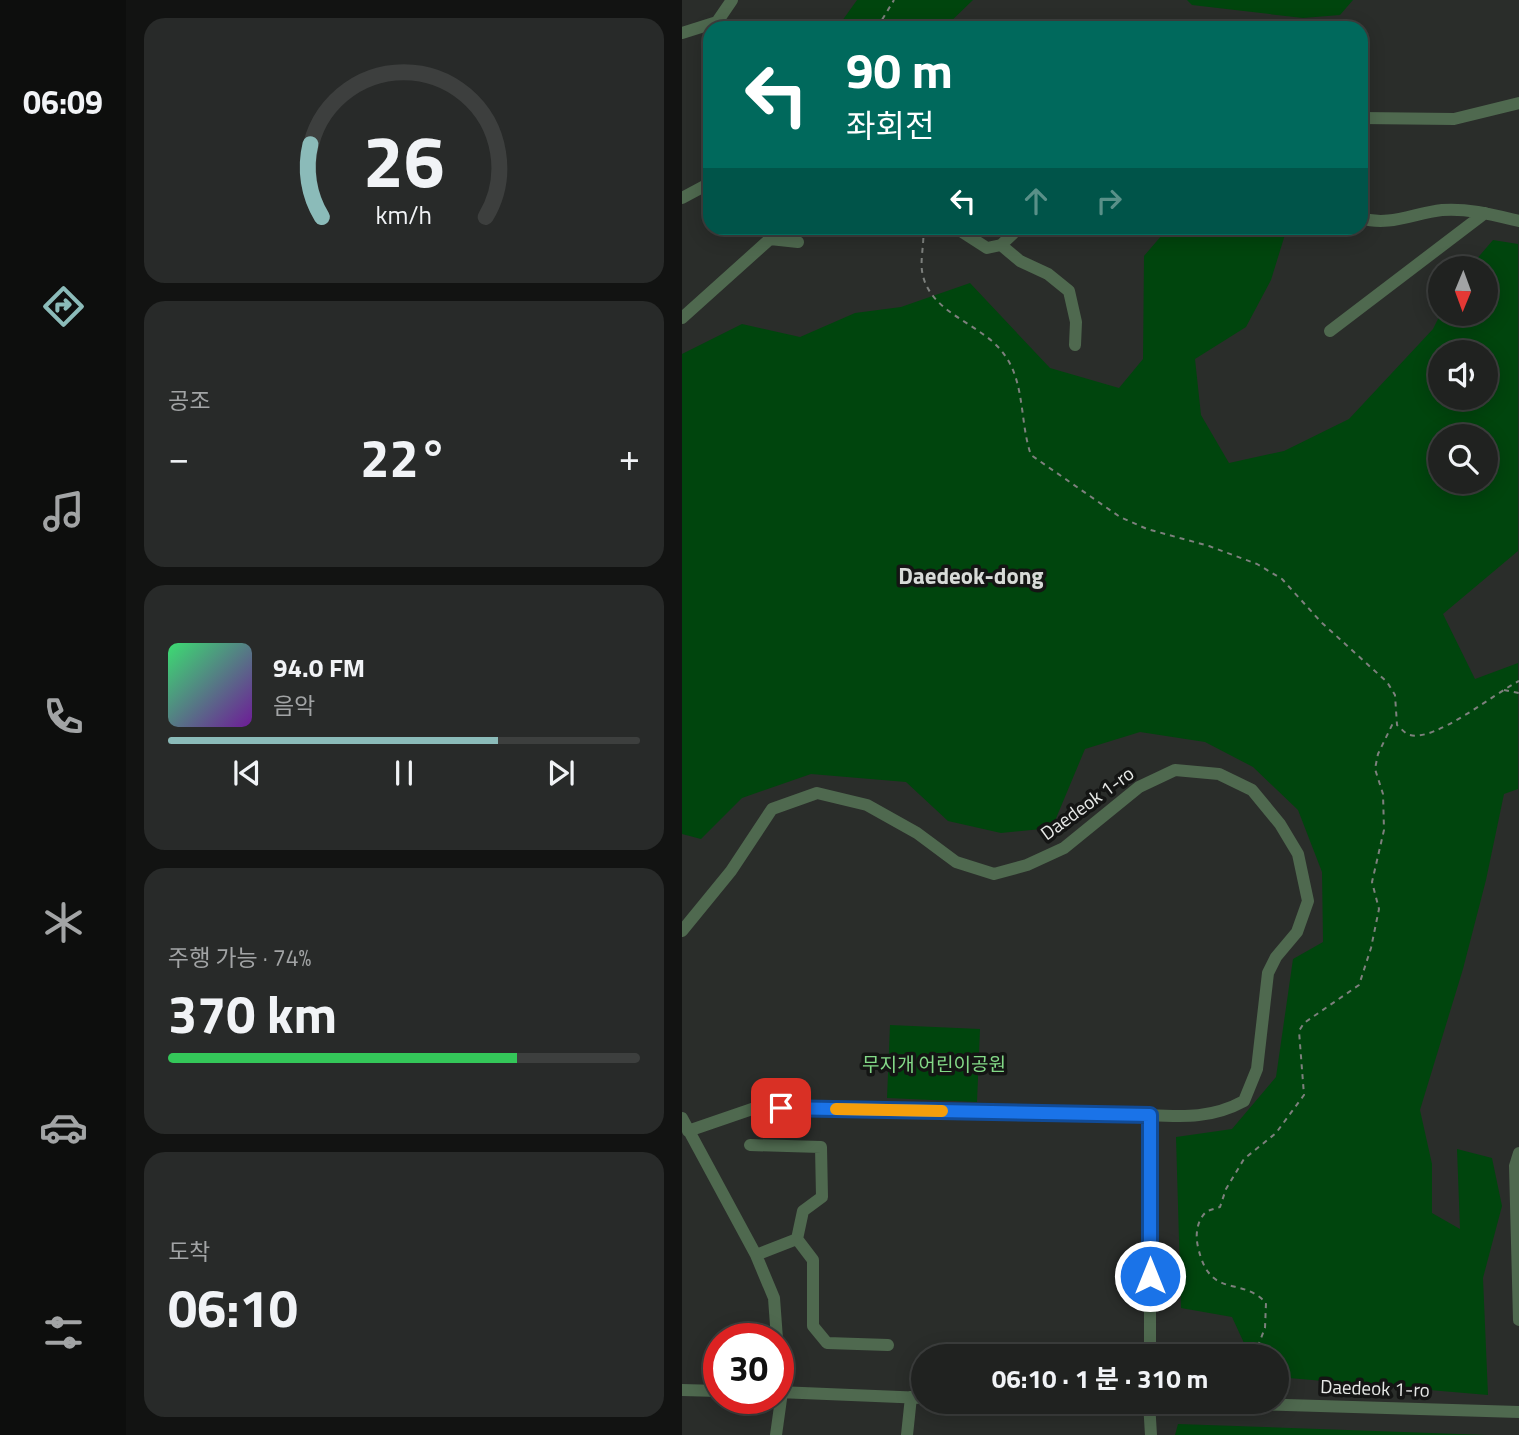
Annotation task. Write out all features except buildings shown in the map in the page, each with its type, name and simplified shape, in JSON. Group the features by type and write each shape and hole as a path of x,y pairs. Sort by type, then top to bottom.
{"street":[{"path":"718,21 732,0"},
{"path":"682,33 703,32"},
{"path":"1368,118 1454,119 1518,103"},
{"path":"682,198 703,187"},
{"path":"1368,220 1376,223 1442,210 1485,213 1518,221"},
{"path":"1330,331 1485,213"},
{"path":"967,235 987,248 1001,245 1012,235"},
{"path":"682,318 770,239 798,242"},
{"path":"1001,245 1020,261 1048,274 1069,291 1076,322 1075,345"},
{"name":"Daedeok 1-ro","path":"682,931 731,871 772,809 817,793 867,805 917,833 956,862 994,874 1027,865 1064,848 1139,787 1175,769 1219,774 1252,790 1280,824 1298,854 1308,901 1297,932 1276,957 1268,973 1257,1069 1244,1101 1226,1111 1192,1118 755,1108 688,1131"},
{"path":"1150,1115 1150,1344"},
{"path":"682,1118 756,1255 774,1298 776,1323"},
{"path":"750,1145 821,1147 822,1197 803,1211 797,1239 813,1260 813,1326 827,1343 888,1345"},
{"path":"1518,1153 1515,1166 1518,1320"},
{"path":"756,1255 797,1239"},
{"path":"682,1390 703,1391"},
{"path":"794,1393 911,1398"},
{"name":"Daedeok 1-ro","path":"1289,1405 1518,1412"},
{"path":"776,1435 778,1414"},
{"path":"907,1435 913,1414"},
{"path":"1150,1414 1151,1435"}],"path":[{"path":"881,21 894,0"},
{"path":"924,235 922,274 926,282 946,309 976,328 1007,358 1016,382 1031,455 1120,517 1147,529 1209,545 1257,564 1282,579 1321,622 1387,682 1395,695 1395,719 1378,754 1376,769 1385,807 1384,830 1372,881 1379,909 1359,985 1304,1023 1299,1031 1304,1095 1276,1133 1244,1159 1226,1189 1220,1207 1207,1211 1197,1227 1196,1241 1201,1263 1208,1275 1260,1296 1266,1303 1265,1328 1259,1344"},
{"path":"1395,719 1410,735 1423,735 1445,727 1518,681"},
{"path":"1503,690 1518,693"}],"green space":[{"path":"857,0 973,0 951,21 842,21"},
{"path":"1187,0 1353,0 1340,15 1303,18 1192,5"},
{"path":"1162,235 1285,235 1271,280 1246,327 1195,359 1201,415 1229,463 1284,451 1349,419 1434,326 1498,326 1498,256 1479,256 1493,240 1518,244 1518,551 1443,614 1475,679 1518,663 1518,789 1504,794 1463,969 1420,1110 1432,1164 1432,1213 1460,1229 1457,1149 1492,1158 1502,1206 1483,1278 1488,1395 1289,1378 1289,1344 1244,1344 1232,1317 1181,1308 1176,1137 1232,1129 1276,1077 1293,959 1323,942 1322,872 1298,810 1253,767 1205,742 1140,732 1085,749 1052,828 1001,833 948,821 906,782 811,774 742,798 701,839 682,834 682,354 742,324 800,337 855,313 901,307 970,283 1050,368 1119,388 1143,359 1144,256"},
{"name":"무지개 어린이공원","path":"890,1025 980,1029 977,1102 887,1098"},
{"path":"1178,1424 1487,1435 1175,1435"}],"slow traffic":[{"path":"836,1109 942,1111"}],"district":[{"name":"Daedeok-dong","path":"971,576"}],"route":[{"path":"781,1108 1150,1115 1150,1276"}]}
